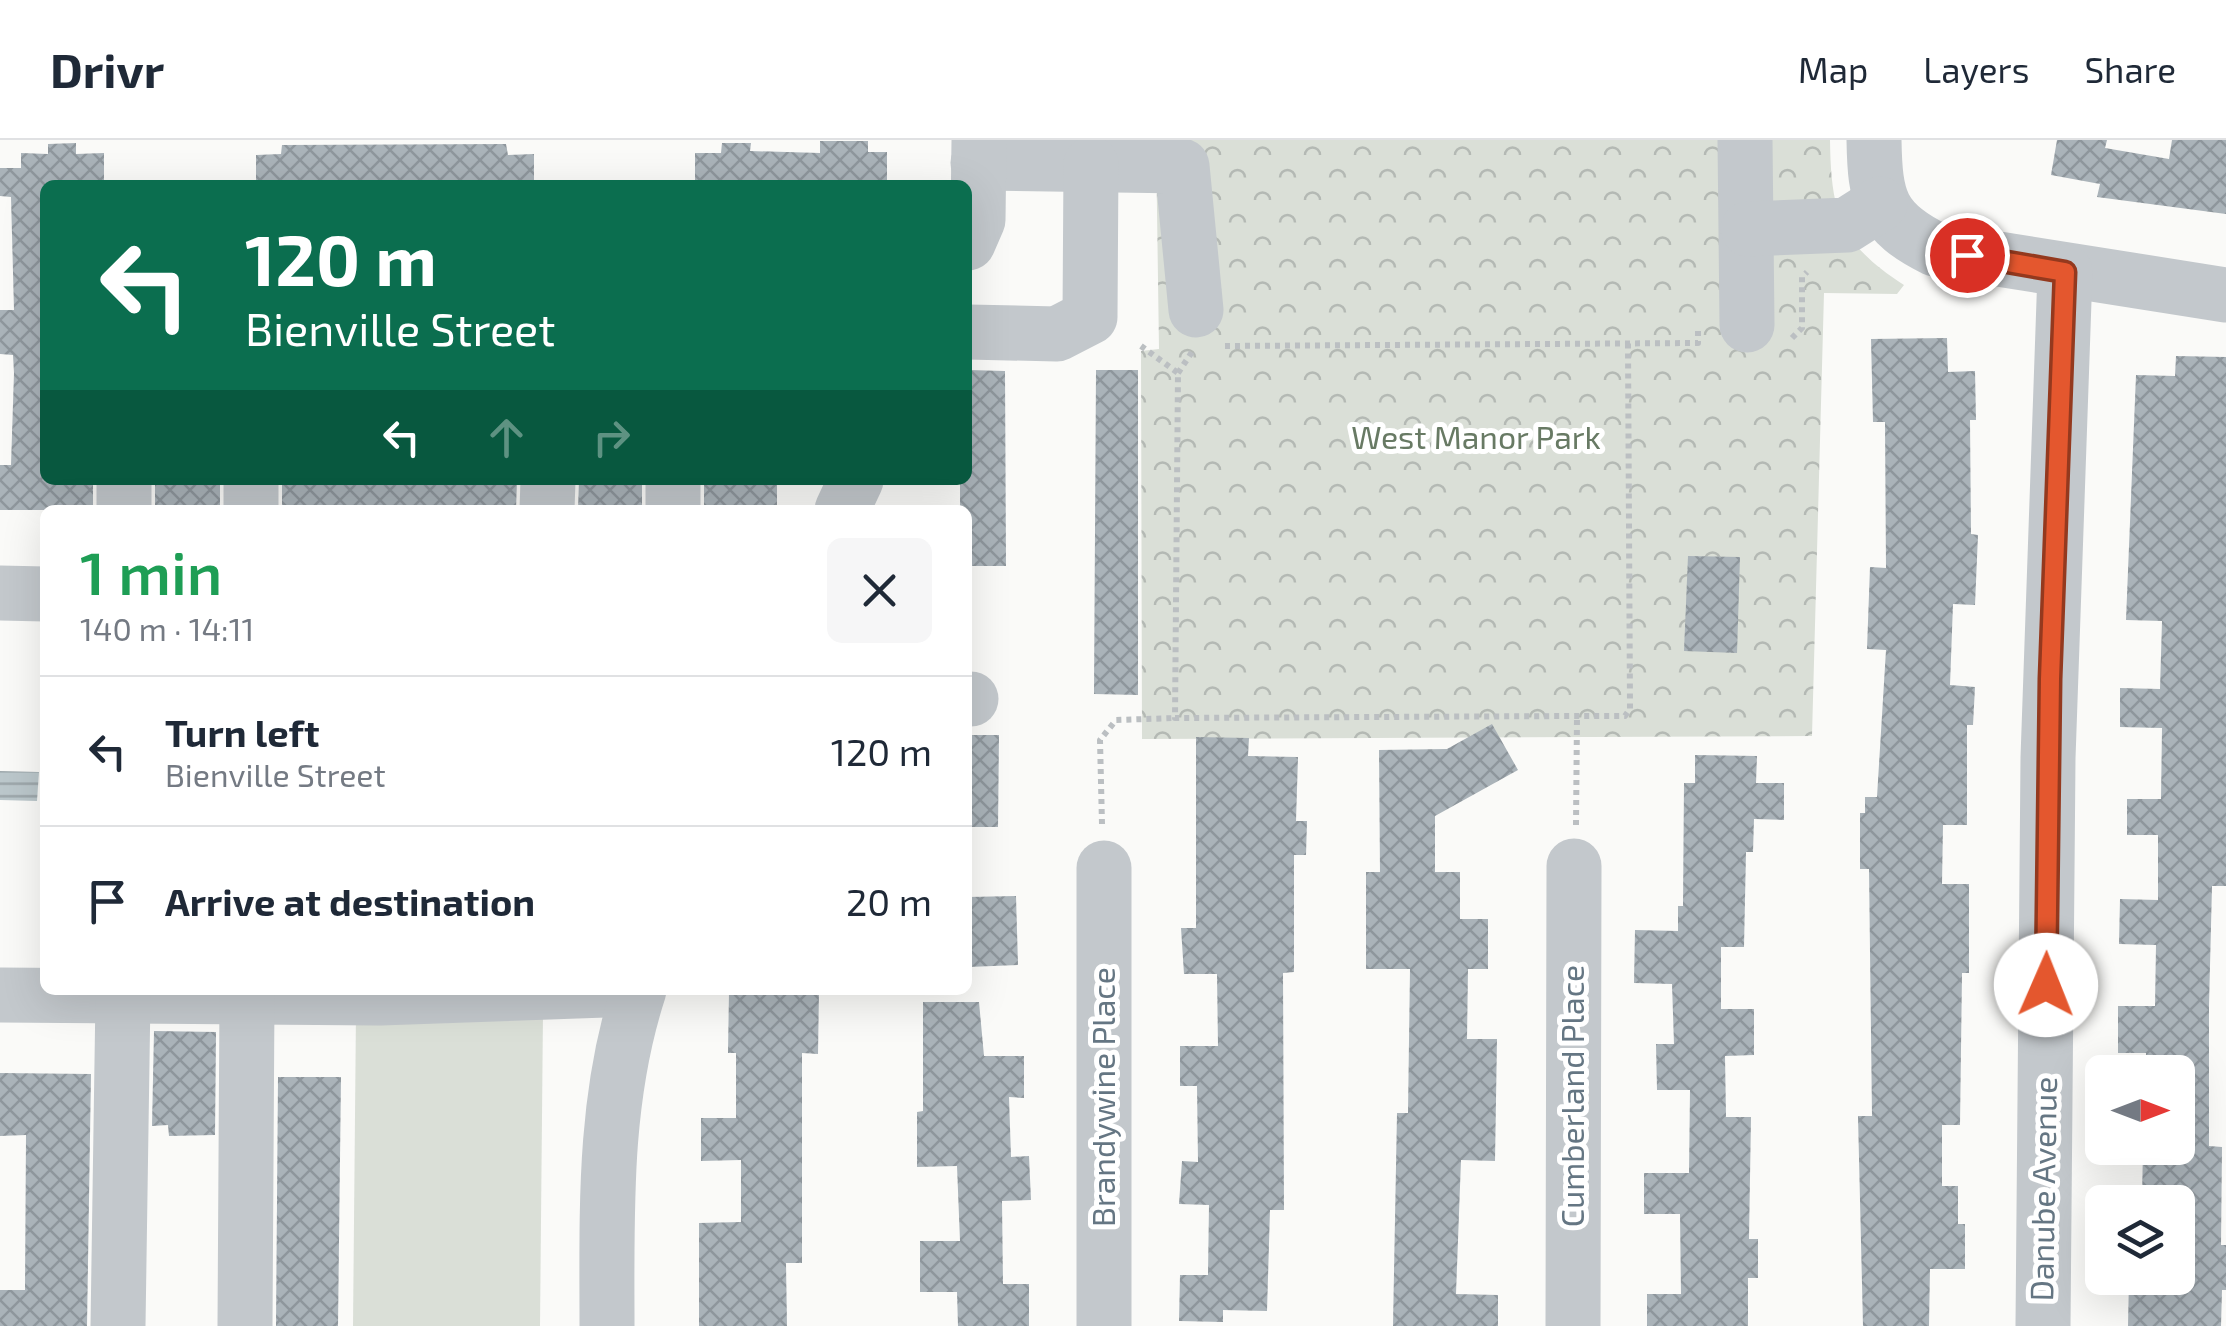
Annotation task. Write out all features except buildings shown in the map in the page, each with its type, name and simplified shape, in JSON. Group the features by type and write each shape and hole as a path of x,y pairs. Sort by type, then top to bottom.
{"street":[{"path":"1729,336 1748,229 1745,140"},
{"path":"1874,140 1891,218 1935,249 2226,295"},
{"path":"973,232 979,152 1090,164 1182,166 1195,328"},
{"path":"972,332 1057,334 1090,317 1090,164"},
{"path":"1748,229 1847,225 1891,218"},
{"name":"Danube Avenue","path":"2043,1326 2048,758 2065,272"},
{"path":"0,594 40,594"},
{"name":"Cumberland Place","path":"1573,1326 1574,866"},
{"name":"Brandywine Place","path":"1104,868 1104,1326"},
{"path":"0,995 314,995"},
{"path":"607,1326 610,1136 622,1041 637,995"},
{"path":"118,1326 123,996"},
{"path":"245,1326 247,996"}],"path":[{"path":"1175,718 1178,373 1195,328 1628,343 1729,336 1802,328 1802,278 1814,263"},
{"path":"1104,868 1100,740 1116,720 1624,716 1630,709 1628,343"},
{"path":"1141,346 1178,373"},
{"path":"1574,866 1577,716"}],"green space":[{"name":"West Manor Park","path":"1156,140 1830,140 1833,188 1843,224 1866,255 1904,285 1897,294 1824,293 1812,736 1142,739 1141,351 1159,349"},
{"path":"356,1011 543,1012 540,1326 353,1326"}],"shaded area":[{"path":"0,771 39,772 37,801 0,800"}],"route":[{"path":"1967,255 2065,272 2060,324 2050,679 2046,985"}]}
